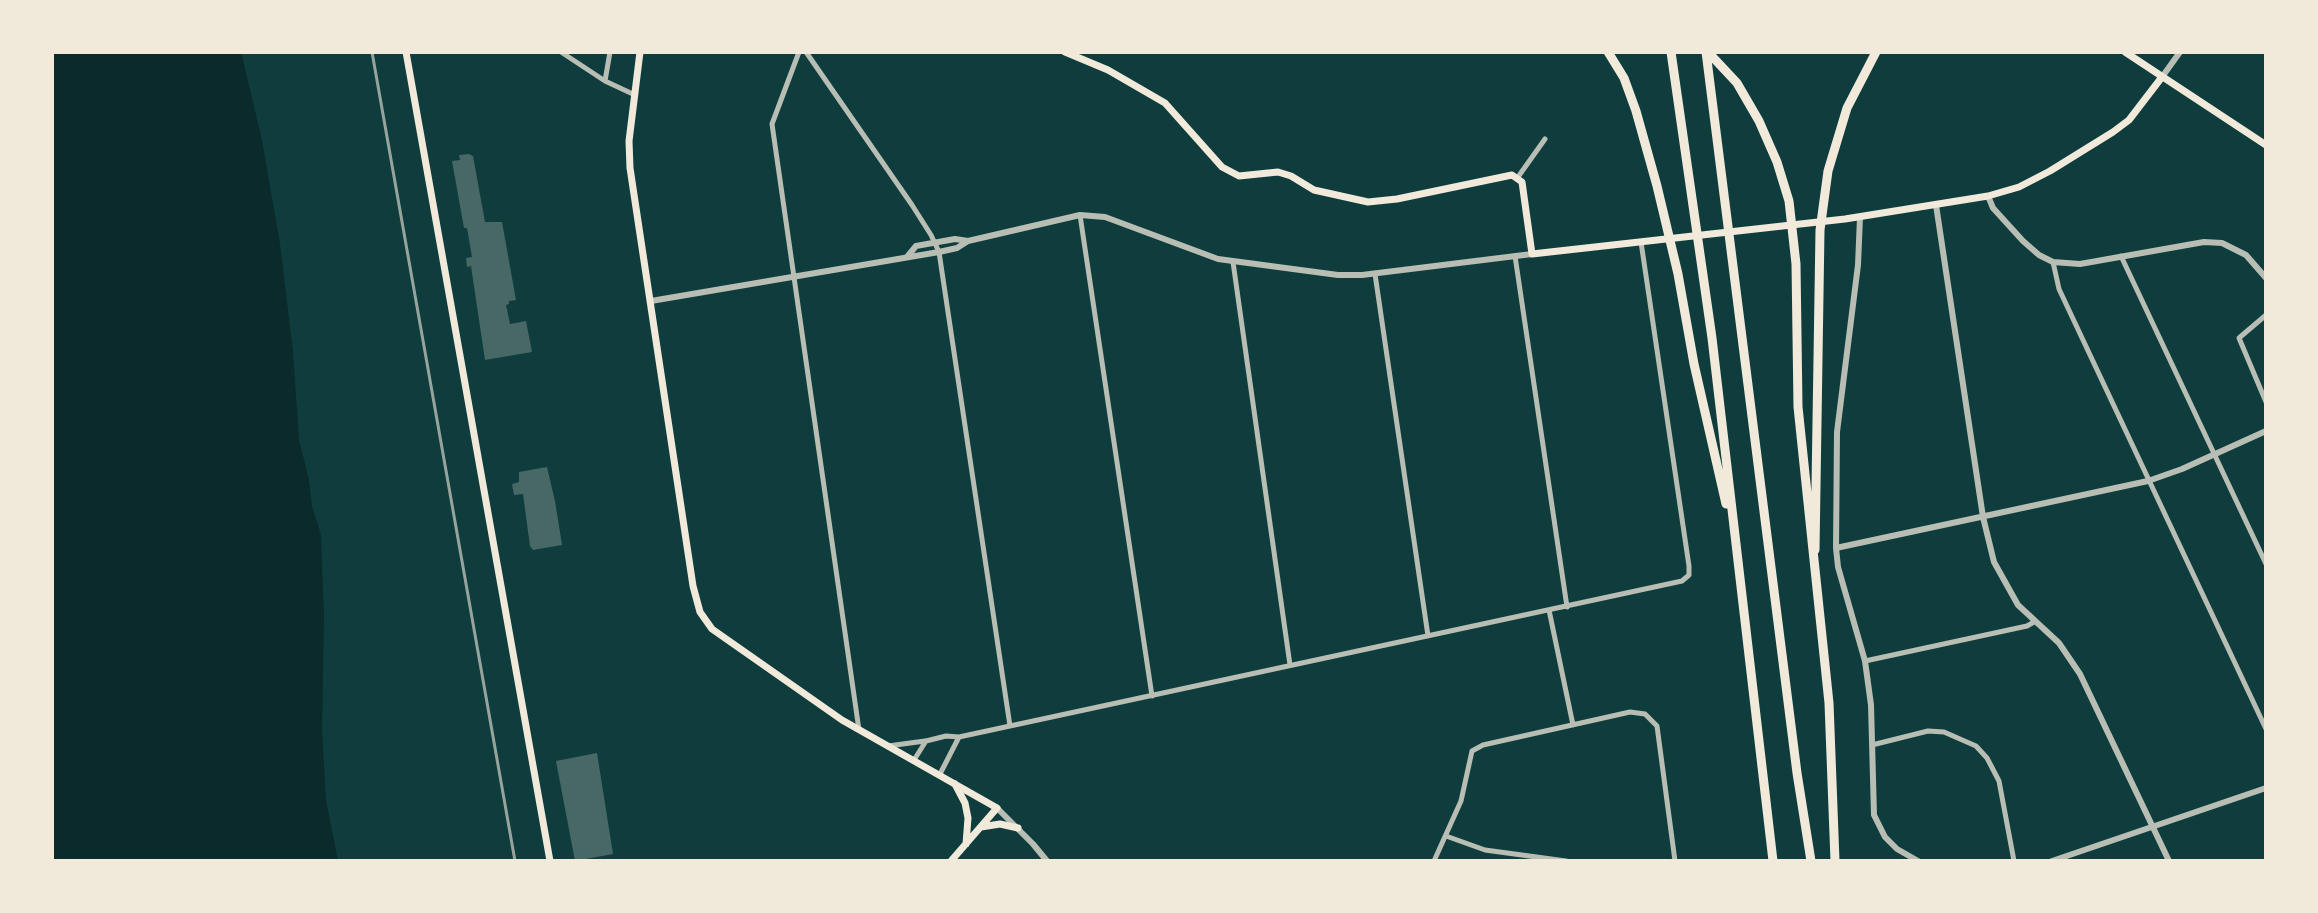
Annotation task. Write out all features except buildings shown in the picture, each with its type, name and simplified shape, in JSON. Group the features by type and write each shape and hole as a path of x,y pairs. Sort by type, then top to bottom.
{"highway":[{"path":"1608,52 1624,78 1657,186 1737,552"},
{"path":"1707,52 1811,861"},
{"path":"1707,52 1737,83 1759,121 1777,162 1789,201 1796,264 1798,407 1829,703 1835,861"},
{"path":"1813,565 1818,533 1820,230 1828,171 1847,108 1876,52"},
{"path":"1671,55 1712,338 1773,861"}],"main road":[{"path":"406,52 550,861"},
{"path":"640,52 629,141 630,168 693,586 700,612 712,629 859,730 997,808 951,861"},
{"path":"1065,52 1108,70 1165,103 1222,167 1239,176 1278,172 1314,190 1368,202 1397,199 1503,175 1518,177 1522,182 1532,254 1845,219 1988,196 2019,187 2113,132 2129,120 2162,77"},
{"path":"2125,52 2266,145"},
{"path":"954,782 965,803 968,818 966,844"},
{"path":"981,827 1000,824 1018,828"}],"street":[{"path":"561,52 605,81 635,95"},
{"path":"605,81 610,52"},
{"path":"799,52 772,124 859,730"},
{"path":"806,52 912,205 939,252 1010,726"},
{"path":"2162,77 2180,52"},
{"path":"1518,177 1545,139"},
{"path":"1988,196 1993,208 2023,241 2053,262 2080,264 2204,242 2222,243 2246,255 2266,278"},
{"path":"1936,205 1983,517 1998,574 2018,605 2059,643 2080,674 2169,861"},
{"path":"651,301 939,252 957,248 968,241 1080,215 1105,217 1203,256 1346,276 1532,254"},
{"path":"1080,215 1152,696"},
{"path":"1860,217 1858,265 1837,432 1836,548 1838,567 1865,661 1871,705 1874,815 1885,837 1897,849 1918,861"},
{"path":"907,257 916,246 955,239 968,241"},
{"path":"888,746 959,737 1682,581 1689,575 1641,241"},
{"path":"1515,256 1567,607"},
{"path":"2121,256 2266,564"},
{"path":"1233,262 1290,665"},
{"path":"2053,262 2059,289 2266,729"},
{"path":"1375,274 1428,636"},
{"path":"2266,315 2239,338 2266,402"},
{"path":"1836,548 2148,481 2266,431"},
{"path":"1549,610 1573,725"},
{"path":"1865,661 2034,622"},
{"path":"1434,861 1461,801 1472,751 1483,745 1630,712 1645,714 1657,726 1675,861"},
{"path":"1872,745 1928,731 1944,732 1976,746 1987,758 1999,781 2014,861"},
{"path":"940,774 959,737"},
{"path":"914,760 926,741"},
{"path":"2052,861 2266,788"},
{"path":"997,808 1047,861"},
{"path":"1446,836 1485,850 1566,861"}],"water":[{"path":"52,52 241,52 262,140 280,244 293,351 299,440 321,535 324,617 322,731 326,800 338,861 52,861"}],"railway":[{"path":"372,52 515,861"}]}
